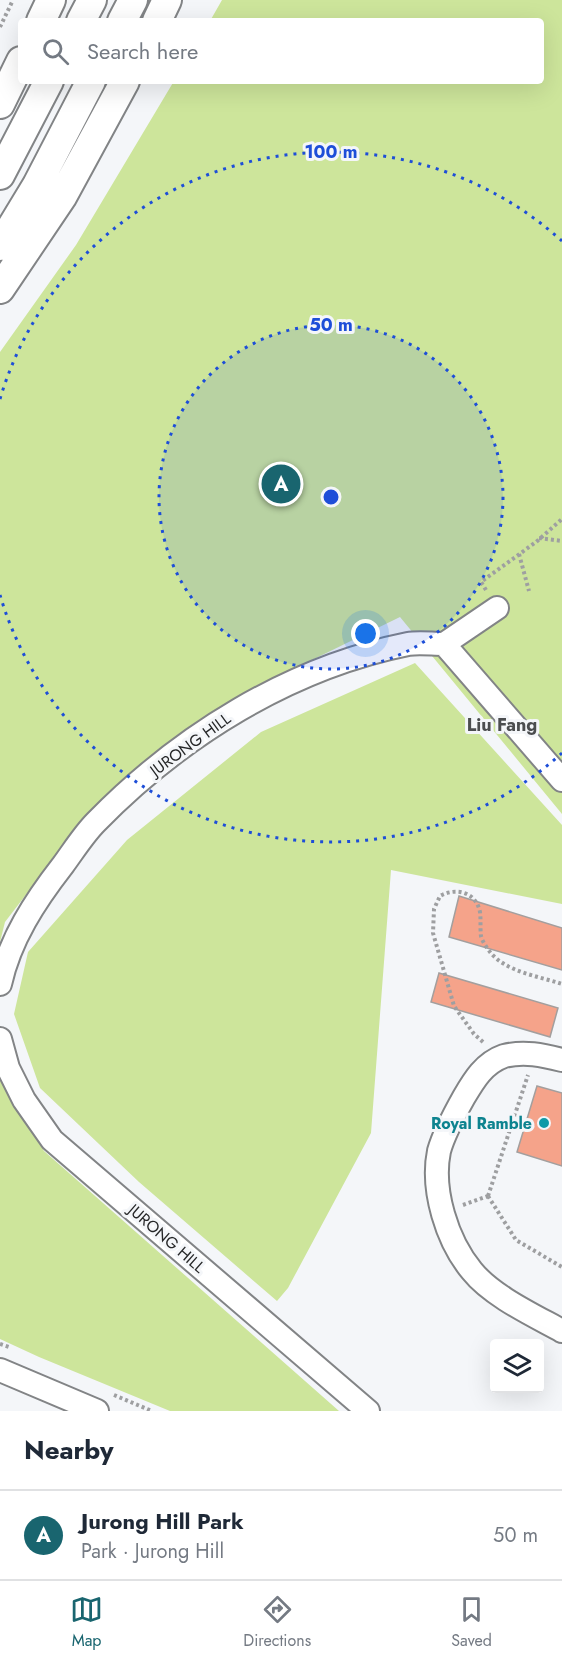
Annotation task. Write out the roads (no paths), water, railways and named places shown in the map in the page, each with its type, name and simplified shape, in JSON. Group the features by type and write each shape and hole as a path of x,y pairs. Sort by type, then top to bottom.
{"main road":[{"path":"42,18 51,0"},
{"path":"83,18 92,0"},
{"path":"124,18 133,0"},
{"path":"159,18 167,0"},
{"path":"0,104 18,67"},
{"path":"0,175 47,84"},
{"path":"0,246 37,185 89,84"},
{"path":"0,289 62,197 123,84"}],"street":[{"path":"497,608 444,644 562,780"},
{"name":"JURONG HILL","path":"0,984 6,959 36,899 95,823 162,761 237,710 325,667 410,643 444,644"},
{"name":"JURONG HILL","path":"0,1040 8,1068 24,1100 52,1140 368,1411"},
{"path":"562,1060 518,1053 502,1057 487,1065 475,1078 456,1111 440,1151 438,1191 448,1231 472,1271 504,1299 562,1331"},
{"path":"0,1370 97,1411"}],"place":[{"name":"Jurong Hill Park","path":"281,484"},
{"name":"Royal Ramble","path":"544,1123"}],"district":[{"name":"Liu Fang","path":"502,725"}]}
